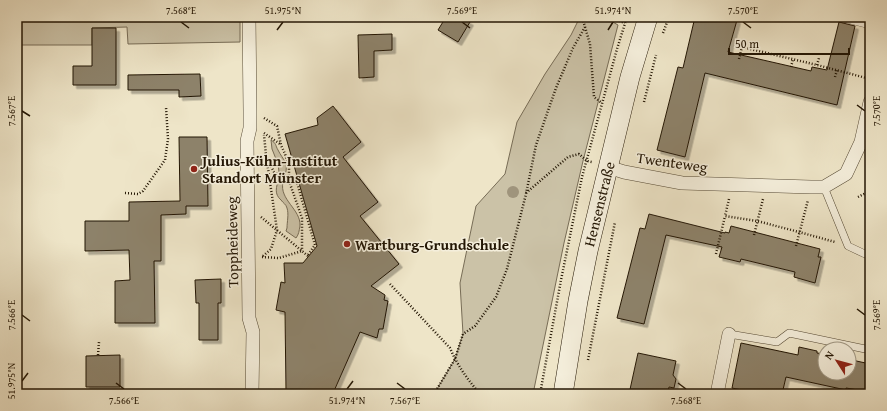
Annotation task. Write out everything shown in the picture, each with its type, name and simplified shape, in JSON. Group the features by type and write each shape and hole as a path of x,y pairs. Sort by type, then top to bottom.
{"main road":[{"name":"Hensenstraße","path":"563,394 588,251 630,77 648,17"}],"street":[{"name":"Toppheideweg","path":"249,17 250,128 247,141 249,318 253,332 252,394"},
{"path":"818,187 846,174 861,142 870,102"},
{"name":"Twenteweg","path":"608,167 624,172 682,183 818,187"},
{"path":"717,394 729,334"}],"lane":[{"path":"839,17 870,25"},
{"path":"818,187 848,246 870,256"},
{"path":"729,334 777,342 789,333 870,350"}],"path":[{"path":"582,17 590,44 594,98 602,103"},
{"path":"611,17 625,23"},
{"path":"540,394 582,178 627,17"},
{"path":"663,34 669,17"},
{"path":"434,394 455,359 463,334 475,326 496,297 507,269 526,194 536,145 556,88 573,48 585,27"},
{"path":"739,59 742,47 870,79"},
{"path":"642,106 657,55"},
{"path":"817,65 819,58"},
{"path":"792,67 794,59"},
{"path":"835,77 837,70"},
{"path":"125,193 138,194 143,191 165,160 168,139 166,107"},
{"path":"263,122 262,117 277,126 281,145 289,167 290,181 302,218 302,251"},
{"path":"263,128 277,230 271,249 261,257 279,258 302,251"},
{"path":"264,133 281,145"},
{"path":"526,194 568,157 579,154 587,161"},
{"path":"248,214 258,215 308,256 315,244 296,179 290,181 274,172 266,155"},
{"path":"716,254 732,185"},
{"path":"754,235 766,186"},
{"path":"796,246 799,232 818,187"},
{"path":"858,197 870,191"},
{"path":"725,216 799,232 848,246"},
{"path":"587,363 615,218"},
{"path":"390,284 450,348 455,359 472,385 480,394"},
{"path":"98,355 99,342"}],"shaded area":[{"path":"17,17 240,17 240,42 128,44 127,27 92,28 92,45 17,45"},
{"path":"580,17 604,17 618,25 583,161 564,243 533,394 434,394 455,359 463,334 460,283 476,206 505,174 517,122 545,74 571,35"},
{"path":"271,140 275,144 286,164 285,175 279,172 278,164 272,149"},
{"path":"279,179 283,182 284,194 297,214 299,220 300,226 296,238 286,231 288,215 287,208 276,193"}],"building":[{"path":"446,17 461,17 470,22 458,42 438,30"},
{"path":"695,17 725,17 737,20 728,52 811,71 812,67 827,70 839,22 855,26 837,105 705,73 685,157 657,150 678,67 683,68"},
{"path":"92,28 116,28 116,85 73,85 73,66 92,66"},
{"path":"392,34 392,50 374,51 374,77 359,78 358,35"},
{"path":"200,74 201,96 179,97 179,90 128,90 128,75"},
{"name":"Wartburg-Grundschule","path":"333,106 361,142 343,157 378,202 360,216 399,264 371,286 385,295 384,300 388,301 383,329 379,329 377,338 360,332 334,391 286,391 285,312 276,310 281,282 285,283 284,263 303,263 317,246 285,134 318,125 317,118"},
{"path":"179,137 207,137 208,206 186,206 186,214 161,215 161,261 154,261 155,323 115,323 115,281 130,280 129,250 85,251 85,221 129,221 129,202 180,201"},
{"path":"649,214 725,233 729,233 731,226 820,249 818,257 821,257 815,283 794,277 795,272 741,259 740,262 719,257 722,247 666,235 644,324 617,318 640,228 645,229"},
{"path":"221,279 221,303 218,303 218,340 199,340 199,303 196,303 195,280"},
{"path":"741,343 798,355 799,347 817,351 817,381 857,381 857,361 870,364 870,391 846,388 846,390 786,377 782,394 761,394 732,388"},
{"path":"638,353 676,361 673,375 676,379 674,388 669,387 667,394 629,394"},
{"path":"120,355 120,387 86,387 86,356"}],"place":[{"name":"Julius-Kühn-Institut Standort Münster","path":"194,169"},
{"name":"Wartburg-Grundschule","path":"347,244"}]}
